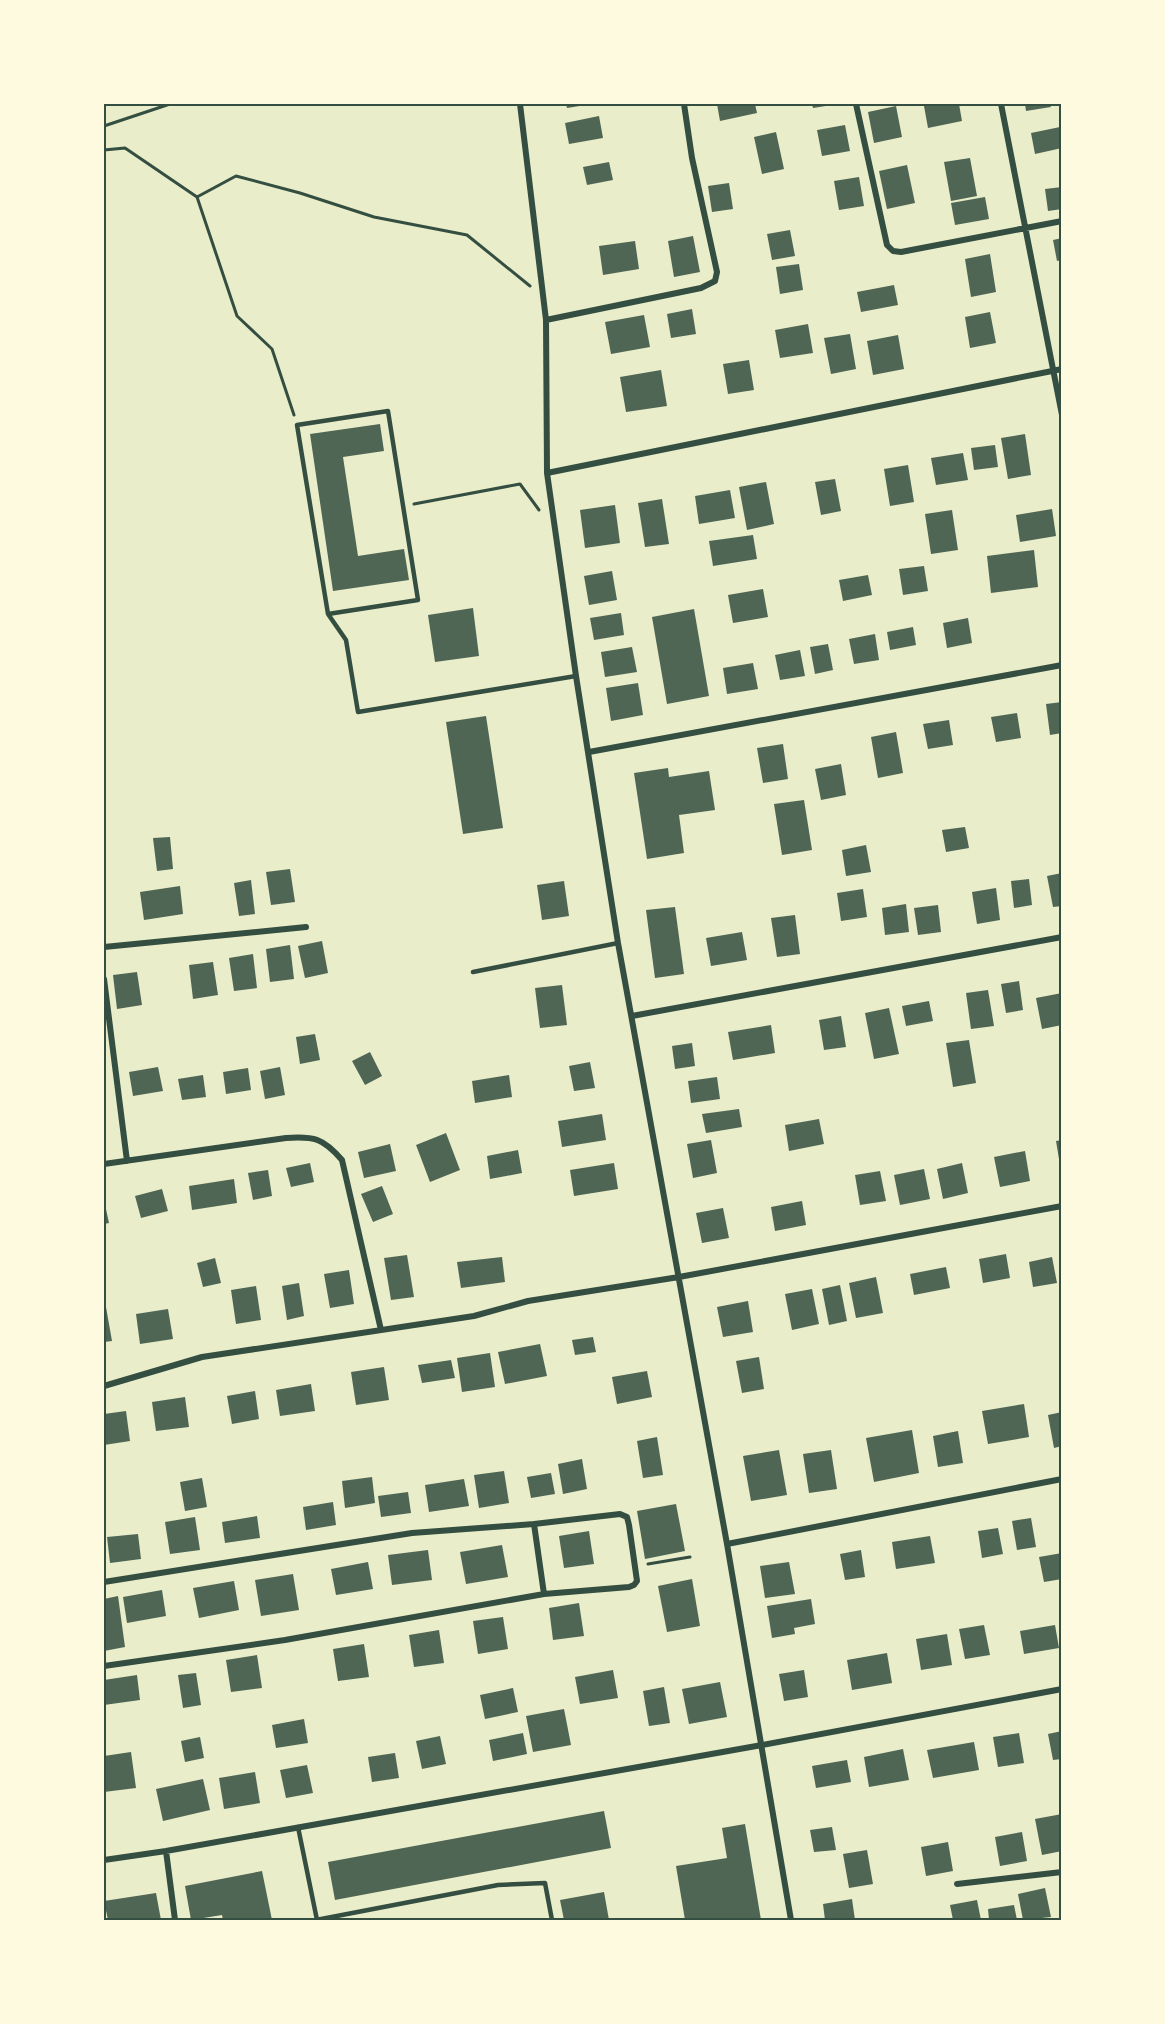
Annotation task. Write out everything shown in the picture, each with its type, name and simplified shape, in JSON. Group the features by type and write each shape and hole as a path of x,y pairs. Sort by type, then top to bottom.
{"street":[{"path":"520,104 546,320 547,473 576,676 618,943 727,1544 791,1920"},
{"path":"546,320 701,288 715,281 717,272 692,158 684,104"},
{"path":"856,104 887,245 893,251 901,252 1062,221"},
{"path":"1001,104 1062,415"},
{"path":"547,473 1062,369"},
{"path":"589,752 1062,665"},
{"path":"104,946 306,927"},
{"path":"632,1016 1062,937"},
{"path":"104,979 127,1161"},
{"path":"104,1164 303,1136 319,1139 330,1146 342,1160 381,1330"},
{"path":"104,1386 202,1357 474,1316 528,1301 679,1277 1062,1206"},
{"path":"727,1544 1062,1479"},
{"path":"104,1582 412,1533 534,1524 620,1514 627,1517 637,1581 629,1587 544,1594 285,1640 104,1666"},
{"path":"534,1524 544,1594"},
{"path":"104,1860 166,1851 762,1745 1062,1689"},
{"path":"166,1851 175,1920"},
{"path":"957,1884 1062,1872"}],"lane":[{"path":"328,614 418,600 388,411 297,425 328,614 346,640 358,712 576,676"},
{"path":"473,972 618,943"},
{"path":"298,1827 316,1920 498,1885 545,1883 552,1920"}],"path":[{"path":"104,126 170,104"},
{"path":"104,150 125,148 198,197 237,316 272,349 297,425"},
{"path":"198,197 236,176 300,193 374,217 467,235 544,298"},
{"path":"414,504 520,484 539,510"},
{"path":"637,1581 650,1573 648,1563 690,1557"}],"building":[{"path":"566,104 586,104 586,105 567,108"},
{"path":"717,104 755,104 757,113 720,121"},
{"path":"812,104 832,104 832,105 813,108"},
{"path":"959,104 962,121 928,128 924,106"},
{"path":"1025,104 1050,104 1051,107 1026,111"},
{"path":"896,106 902,137 874,143 868,112"},
{"path":"599,116 603,138 569,144 565,123"},
{"path":"845,125 850,151 822,156 817,130"},
{"path":"1060,127 1062,148 1035,154 1031,133"},
{"path":"776,132 784,169 762,174 754,137"},
{"path":"970,158 977,196 951,201 944,162"},
{"path":"609,162 613,180 587,185 583,167"},
{"path":"907,165 915,203 887,209 879,171"},
{"path":"859,177 864,206 839,210 834,181"},
{"path":"729,183 733,209 712,212 708,186"},
{"path":"1062,187 1062,209 1048,211 1045,189"},
{"path":"985,197 989,219 955,225 951,203"},
{"path":"790,230 795,256 772,260 767,234"},
{"path":"693,236 700,272 674,277 668,241"},
{"path":"1062,238 1062,260 1057,261 1053,240"},
{"path":"635,241 639,269 603,275 599,246"},
{"path":"990,254 996,292 971,297 965,259"},
{"path":"799,264 803,290 780,294 776,267"},
{"path":"894,285 898,305 861,312 857,292"},
{"path":"692,309 696,334 671,338 667,314"},
{"path":"990,312 996,343 970,348 965,317"},
{"path":"644,315 650,347 611,354 605,322"},
{"path":"808,324 813,353 780,358 775,330"},
{"path":"850,334 856,369 831,374 824,338"},
{"path":"898,335 904,369 873,375 867,341"},
{"path":"749,360 754,390 728,394 723,364"},
{"path":"661,370 667,406 626,412 620,377"},
{"path":"380,424 384,451 343,457 358,556 404,549 409,580 333,591 310,434"},
{"path":"1025,434 1031,475 1008,479 1001,438"},
{"path":"995,445 998,467 974,470 971,448"},
{"path":"963,453 968,480 936,485 931,458"},
{"path":"908,465 914,502 890,506 884,469"},
{"path":"835,479 841,511 821,515 815,482"},
{"path":"766,482 774,524 747,530 739,487"},
{"path":"730,490 735,518 699,524 695,496"},
{"path":"662,499 669,544 645,547 638,503"},
{"path":"615,505 620,543 585,548 580,510"},
{"path":"1052,509 1056,536 1020,542 1016,515"},
{"path":"952,510 958,550 931,554 925,514"},
{"path":"753,535 757,559 713,566 709,541"},
{"path":"1034,550 1038,587 991,593 987,556"},
{"path":"924,566 928,591 903,595 899,569"},
{"path":"612,571 617,600 589,605 584,576"},
{"path":"868,575 872,595 843,601 839,580"},
{"path":"763,589 768,617 733,623 728,595"},
{"path":"473,608 479,656 435,662 428,615"},
{"path":"694,609 709,696 667,704 652,617"},
{"path":"621,613 624,635 594,640 590,618"},
{"path":"968,618 972,643 947,648 943,623"},
{"path":"913,627 916,645 890,650 887,632"},
{"path":"875,634 879,660 854,664 849,639"},
{"path":"828,644 833,670 815,674 810,647"},
{"path":"632,647 637,672 605,677 601,652"},
{"path":"800,650 805,676 780,680 775,655"},
{"path":"753,663 758,689 727,694 723,668"},
{"path":"638,683 643,715 611,721 606,688"},
{"path":"1062,702 1062,733 1050,735 1046,704"},
{"path":"1017,713 1021,738 996,742 991,717"},
{"path":"486,716 503,828 463,834 446,722"},
{"path":"949,720 953,745 928,749 923,724"},
{"path":"896,732 903,773 878,778 871,737"},
{"path":"783,744 788,779 763,783 757,748"},
{"path":"841,764 846,795 821,800 815,769"},
{"path":"668,768 669,777 709,771 715,810 679,815 684,853 647,859 634,773"},
{"path":"804,800 812,850 782,855 774,804"},
{"path":"965,827 969,848 946,852 942,830"},
{"path":"170,837 173,869 157,871 153,838"},
{"path":"866,845 871,872 846,876 842,850"},
{"path":"290,869 295,902 271,905 266,872"},
{"path":"1062,873 1062,906 1053,907 1047,876"},
{"path":"1029,879 1032,905 1014,908 1011,881"},
{"path":"251,880 255,914 239,916 234,883"},
{"path":"564,881 569,916 542,920 537,885"},
{"path":"180,886 183,914 144,920 140,892"},
{"path":"996,888 1000,920 977,924 972,892"},
{"path":"863,889 867,917 841,921 837,893"},
{"path":"906,904 909,932 885,935 882,908"},
{"path":"938,905 941,932 918,935 914,908"},
{"path":"675,907 684,974 655,978 646,910"},
{"path":"795,915 800,954 777,957 771,918"},
{"path":"742,932 747,960 711,966 706,938"},
{"path":"322,941 328,973 305,978 298,946"},
{"path":"290,945 294,979 270,982 266,949"},
{"path":"253,954 257,988 234,991 229,958"},
{"path":"213,962 218,995 193,999 189,965"},
{"path":"137,972 142,1005 117,1009 113,975"},
{"path":"1019,981 1023,1010 1006,1013 1001,984"},
{"path":"562,985 567,1025 540,1028 535,988"},
{"path":"988,990 994,1026 971,1029 966,993"},
{"path":"1062,993 1062,1025 1042,1029 1036,998"},
{"path":"929,1001 933,1021 906,1026 902,1006"},
{"path":"889,1008 899,1054 874,1059 865,1013"},
{"path":"841,1016 846,1047 824,1050 819,1020"},
{"path":"771,1025 775,1053 733,1060 728,1032"},
{"path":"315,1034 320,1060 300,1064 296,1037"},
{"path":"969,1040 976,1083 953,1087 946,1043"},
{"path":"692,1043 695,1066 675,1069 672,1046"},
{"path":"370,1052 382,1076 365,1085 352,1061"},
{"path":"590,1062 595,1088 574,1091 569,1066"},
{"path":"158,1067 163,1091 133,1096 129,1072"},
{"path":"280,1067 285,1095 265,1099 260,1071"},
{"path":"248,1068 251,1090 226,1094 223,1072"},
{"path":"203,1075 206,1097 182,1100 178,1079"},
{"path":"509,1075 512,1097 475,1103 472,1081"},
{"path":"717,1077 720,1099 691,1103 688,1081"},
{"path":"739,1109 742,1127 706,1133 702,1114"},
{"path":"602,1114 606,1140 562,1147 558,1121"},
{"path":"819,1119 824,1144 789,1151 785,1125"},
{"path":"446,1133 460,1170 430,1182 416,1145"},
{"path":"711,1140 717,1173 693,1178 687,1144"},
{"path":"1062,1140 1062,1165 1060,1165 1056,1141"},
{"path":"390,1144 396,1171 364,1178 358,1152"},
{"path":"518,1150 522,1173 490,1179 487,1156"},
{"path":"1025,1151 1030,1181 1000,1187 994,1157"},
{"path":"310,1163 314,1182 291,1187 286,1168"},
{"path":"614,1163 618,1189 574,1196 570,1170"},
{"path":"962,1163 968,1193 943,1199 937,1169"},
{"path":"924,1169 930,1199 900,1205 894,1175"},
{"path":"268,1170 272,1196 253,1200 248,1173"},
{"path":"880,1171 886,1201 860,1205 855,1175"},
{"path":"234,1179 237,1203 192,1210 189,1186"},
{"path":"382,1186 393,1214 373,1222 361,1194"},
{"path":"162,1189 168,1211 141,1218 135,1196"},
{"path":"104,1200 109,1223 104,1224"},
{"path":"802,1201 806,1225 775,1231 771,1207"},
{"path":"723,1208 729,1238 702,1243 696,1213"},
{"path":"1006,1254 1010,1278 983,1283 979,1259"},
{"path":"407,1255 414,1297 391,1300 384,1258"},
{"path":"502,1257 505,1282 461,1288 457,1262"},
{"path":"1052,1257 1057,1283 1033,1287 1029,1262"},
{"path":"215,1258 221,1283 203,1287 197,1263"},
{"path":"946,1267 950,1288 914,1295 910,1274"},
{"path":"349,1270 354,1304 330,1308 324,1274"},
{"path":"876,1277 883,1313 856,1318 849,1283"},
{"path":"299,1283 304,1316 287,1320 282,1286"},
{"path":"840,1285 847,1321 829,1325 822,1289"},
{"path":"256,1286 261,1320 236,1324 231,1290"},
{"path":"812,1289 819,1324 792,1330 785,1294"},
{"path":"748,1301 753,1332 723,1337 717,1307"},
{"path":"104,1307 106,1307 112,1341 104,1342"},
{"path":"168,1309 173,1339 140,1344 136,1314"},
{"path":"593,1337 596,1352 575,1355 572,1340"},
{"path":"540,1344 547,1376 505,1384 498,1352"},
{"path":"490,1353 495,1387 462,1392 457,1358"},
{"path":"759,1357 764,1389 742,1393 736,1361"},
{"path":"451,1360 455,1378 422,1383 418,1365"},
{"path":"384,1367 389,1400 356,1405 351,1372"},
{"path":"647,1371 652,1397 617,1404 612,1377"},
{"path":"311,1384 315,1411 280,1416 276,1390"},
{"path":"255,1391 259,1419 232,1424 227,1396"},
{"path":"185,1397 189,1427 156,1431 152,1402"},
{"path":"1024,1404 1029,1437 988,1444 982,1411"},
{"path":"126,1411 130,1441 104,1445 104,1414"},
{"path":"1062,1412 1062,1446 1054,1448 1048,1415"},
{"path":"912,1430 919,1473 874,1482 866,1438"},
{"path":"958,1431 963,1463 938,1467 933,1436"},
{"path":"657,1437 663,1475 643,1478 637,1441"},
{"path":"779,1450 787,1495 751,1501 743,1456"},
{"path":"831,1450 837,1489 809,1493 803,1454"},
{"path":"582,1459 587,1489 563,1494 558,1464"},
{"path":"504,1471 509,1503 479,1508 474,1475"},
{"path":"551,1473 555,1494 531,1498 527,1477"},
{"path":"372,1477 375,1503 345,1508 342,1481"},
{"path":"202,1478 207,1507 185,1511 180,1482"},
{"path":"464,1479 469,1506 429,1512 425,1485"},
{"path":"408,1492 411,1513 381,1517 378,1496"},
{"path":"333,1502 336,1525 306,1530 303,1507"},
{"path":"676,1504 685,1551 645,1559 637,1511"},
{"path":"257,1516 260,1538 225,1543 222,1522"},
{"path":"195,1517 200,1550 170,1554 165,1522"},
{"path":"1031,1518 1036,1547 1017,1550 1012,1521"},
{"path":"998,1528 1003,1554 982,1558 978,1531"},
{"path":"589,1531 594,1564 564,1568 559,1536"},
{"path":"138,1534 141,1559 110,1563 107,1537"},
{"path":"930,1536 935,1563 896,1569 892,1542"},
{"path":"502,1545 508,1577 466,1584 460,1552"},
{"path":"428,1550 432,1580 392,1585 388,1555"},
{"path":"861,1550 865,1577 845,1580 840,1554"},
{"path":"1062,1553 1062,1579 1044,1582 1039,1557"},
{"path":"368,1562 373,1589 336,1595 331,1569"},
{"path":"789,1562 795,1594 765,1598 760,1566"},
{"path":"293,1574 299,1610 261,1616 255,1580"},
{"path":"692,1579 700,1626 667,1632 658,1586"},
{"path":"234,1581 239,1610 199,1618 193,1588"},
{"path":"162,1590 166,1616 127,1623 123,1597"},
{"path":"118,1596 125,1647 104,1651 104,1599"},
{"path":"811,1599 815,1624 794,1628 795,1634 772,1638 767,1606"},
{"path":"579,1603 584,1636 553,1640 549,1608"},
{"path":"503,1617 508,1649 478,1654 473,1621"},
{"path":"984,1625 990,1655 965,1659 959,1629"},
{"path":"1055,1625 1059,1648 1024,1654 1020,1631"},
{"path":"439,1630 444,1663 414,1667 409,1635"},
{"path":"947,1634 952,1665 921,1670 916,1639"},
{"path":"364,1644 369,1677 338,1681 333,1649"},
{"path":"887,1653 892,1683 852,1690 847,1660"},
{"path":"257,1655 262,1688 231,1692 226,1660"},
{"path":"613,1670 618,1698 580,1704 575,1677"},
{"path":"804,1670 808,1697 784,1701 779,1674"},
{"path":"196,1673 201,1705 183,1708 178,1675"},
{"path":"137,1675 140,1700 104,1705 104,1680"},
{"path":"720,1682 727,1717 689,1724 682,1689"},
{"path":"664,1687 670,1723 649,1726 643,1691"},
{"path":"513,1688 518,1712 485,1719 480,1695"},
{"path":"564,1709 571,1745 533,1752 526,1716"},
{"path":"304,1719 308,1743 276,1748 272,1725"},
{"path":"1062,1731 1062,1759 1053,1760 1048,1734"},
{"path":"523,1733 527,1754 493,1761 489,1740"},
{"path":"1019,1733 1024,1763 998,1767 993,1737"},
{"path":"440,1736 446,1764 422,1769 416,1741"},
{"path":"200,1737 204,1758 185,1762 181,1741"},
{"path":"974,1742 979,1770 933,1778 927,1750"},
{"path":"903,1749 909,1780 869,1787 864,1757"},
{"path":"131,1752 136,1788 104,1792 104,1756"},
{"path":"395,1753 399,1778 372,1782 368,1757"},
{"path":"847,1760 851,1782 816,1788 812,1766"},
{"path":"307,1765 313,1793 286,1798 280,1770"},
{"path":"255,1772 260,1803 224,1809 219,1778"},
{"path":"203,1779 210,1810 163,1821 156,1789"},
{"path":"604,1811 611,1848 335,1900 328,1862"},
{"path":"1062,1814 1062,1851 1042,1855 1035,1819"},
{"path":"745,1824 761,1920 685,1920 676,1866 727,1858 722,1828"},
{"path":"832,1827 836,1850 814,1852 810,1830"},
{"path":"1022,1832 1027,1861 1000,1866 995,1837"},
{"path":"948,1842 953,1871 926,1876 921,1847"},
{"path":"867,1850 873,1884 849,1888 843,1854"},
{"path":"262,1871 272,1920 223,1920 222,1915 191,1920 185,1886"},
{"path":"1045,1888 1051,1917 1023,1920 1018,1894"},
{"path":"604,1892 609,1920 564,1920 560,1900"},
{"path":"156,1893 161,1920 108,1920 104,1901"},
{"path":"852,1899 855,1920 825,1920 823,1904"},
{"path":"977,1900 981,1920 953,1920 950,1905"},
{"path":"1014,1905 1017,1920 989,1920 988,1909"}]}
